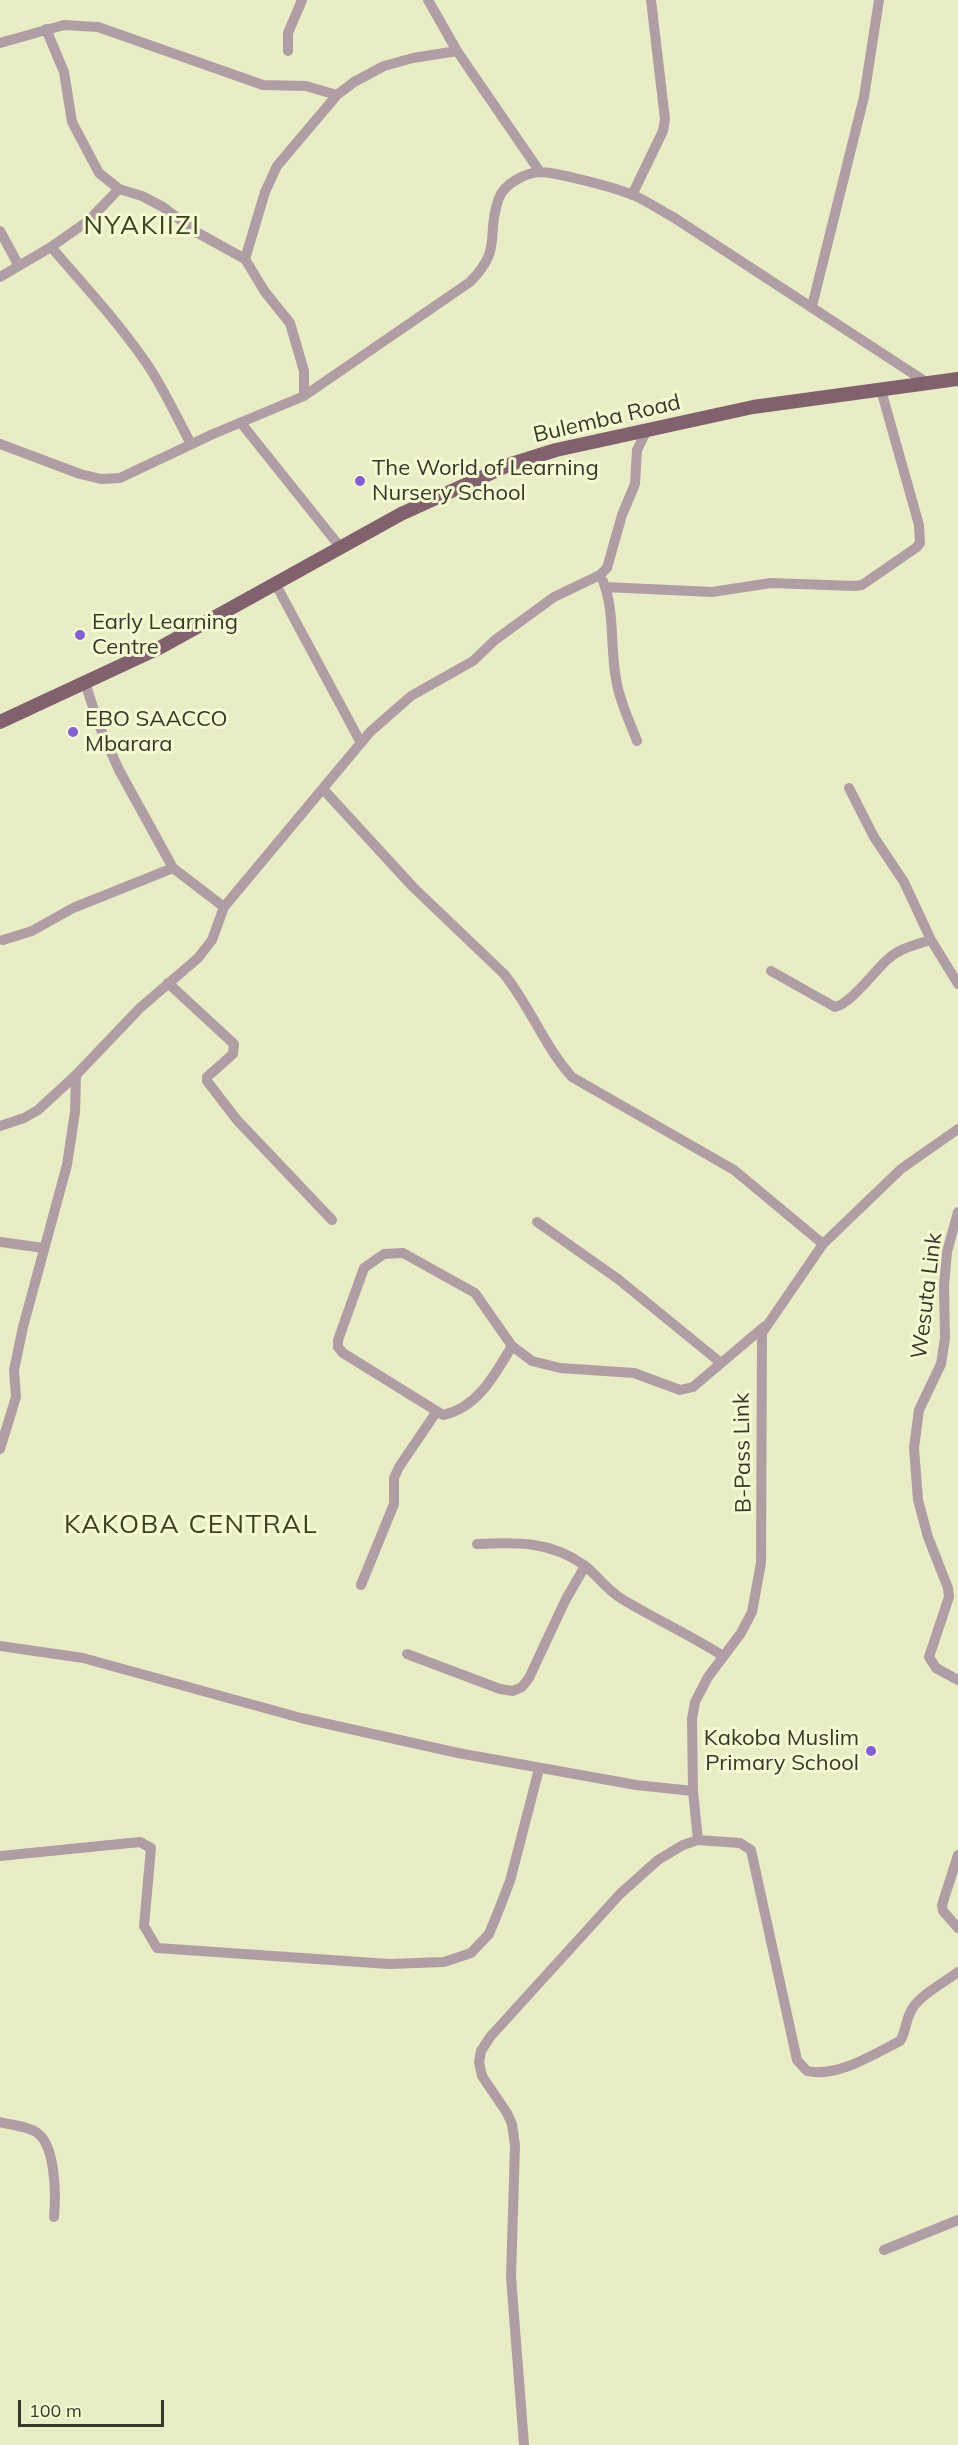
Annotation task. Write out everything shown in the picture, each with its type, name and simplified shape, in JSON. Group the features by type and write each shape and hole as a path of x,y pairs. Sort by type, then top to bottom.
{"main road":[{"name":"Bulemba Road","path":"0,722 161,647 401,514 511,464 556,450 753,407 958,379"}],"street":[{"path":"288,51 288,33 302,0"},
{"path":"428,0 457,51 540,172"},
{"path":"632,195 663,131 665,119 651,0"},
{"path":"812,306 864,96 879,0"},
{"path":"0,43 64,25 98,27 263,85 306,86 337,95"},
{"path":"46,29 64,72 72,122 99,173 119,189 142,196 163,207 198,233 244,259 265,292 290,323 304,371 303,396"},
{"path":"244,259 265,192 277,166 337,95 354,82 384,66 412,58 457,51"},
{"path":"0,444 80,474 111,480 133,474 191,444 303,396 470,282 485,266 490,256 499,197 509,184 524,176 540,172 632,195 673,217 732,258 812,306 929,384"},
{"path":"0,277 51,247 88,221 119,189"},
{"path":"0,231 20,266"},
{"path":"51,247 111,315 136,349 191,444"},
{"path":"605,587 712,592 771,583 855,586 862,585 917,548 920,543 919,525 881,390"},
{"path":"242,423 341,548"},
{"path":"0,1126 24,1118 38,1110 76,1075 91,1056 168,983 198,958 212,940 224,907 361,743 393,710 411,696 473,661 495,640 554,597 600,575 607,568 622,515 632,494 637,450 646,432"},
{"path":"600,575 605,587 616,679 621,701 637,741"},
{"path":"275,583 361,743"},
{"path":"85,682 98,723 119,770 173,868 224,907"},
{"path":"849,788 874,837 904,882 931,940 958,984"},
{"path":"323,789 413,887 504,974 515,987 555,1059 572,1077 734,1170 823,1244"},
{"path":"3,940 32,931 73,908 173,868"},
{"path":"771,971 835,1007 846,1001 888,958 906,948 931,940"},
{"path":"168,983 234,1044 233,1054 207,1077 207,1082 237,1120 332,1220"},
{"path":"0,1449 16,1397 14,1370 67,1165 75,1112 76,1075"},
{"name":"B-Pass Link","path":"698,1840 693,1791 692,1719 695,1702 723,1656 741,1633 752,1612 761,1563 763,1522 761,1348 765,1326 823,1244 901,1169 958,1129"},
{"name":"Wesuta Link","path":"958,1212 947,1252 944,1285 945,1338 940,1364 919,1410 914,1448 918,1500 928,1538 948,1588 949,1597 929,1657 936,1668 958,1680"},
{"path":"537,1222 618,1279 721,1363"},
{"path":"0,1242 44,1248"},
{"path":"512,1346 480,1393 451,1413 443,1414 338,1347 338,1340 364,1268 372,1260 384,1254 403,1253 475,1293 512,1346 520,1354 544,1365 634,1373 680,1390 693,1387 765,1326"},
{"path":"361,1585 394,1503 394,1478 437,1411"},
{"path":"477,1544 524,1542 541,1544 585,1566 615,1595 723,1656"},
{"path":"407,1654 500,1689 513,1691 522,1687 541,1657 565,1600 585,1566"},
{"path":"0,1646 83,1658 301,1718 539,1769 693,1791"},
{"path":"0,1856 140,1842 147,1845 151,1848 144,1926 157,1948 389,1964 444,1962 471,1953 489,1934 510,1881 539,1769"},
{"path":"524,2445 511,2277 515,2145 512,2124 482,2076 478,2062 481,2051 519,2003 639,1875 658,1860 698,1840 740,1844 752,1850 797,2060 807,2071 825,2072 842,2067 900,2041 905,2033 910,2012 916,2004 958,1972"},
{"path":"958,1855 942,1905 943,1911 958,1928"},
{"path":"0,2122 34,2130 42,2136 56,2180 54,2217"},
{"path":"884,2250 958,2220"}],"place":[{"name":"The World of Learning Nursery School","path":"360,481"},
{"name":"Early Learning Centre","path":"80,635"},
{"name":"EBO SAACCO Mbarara","path":"73,732"},
{"name":"Kakoba Muslim Primary School","path":"871,1751"}],"district":[{"name":"NYAKIIZI","path":"142,226"},
{"name":"KAKOBA CENTRAL","path":"191,1525"}]}
